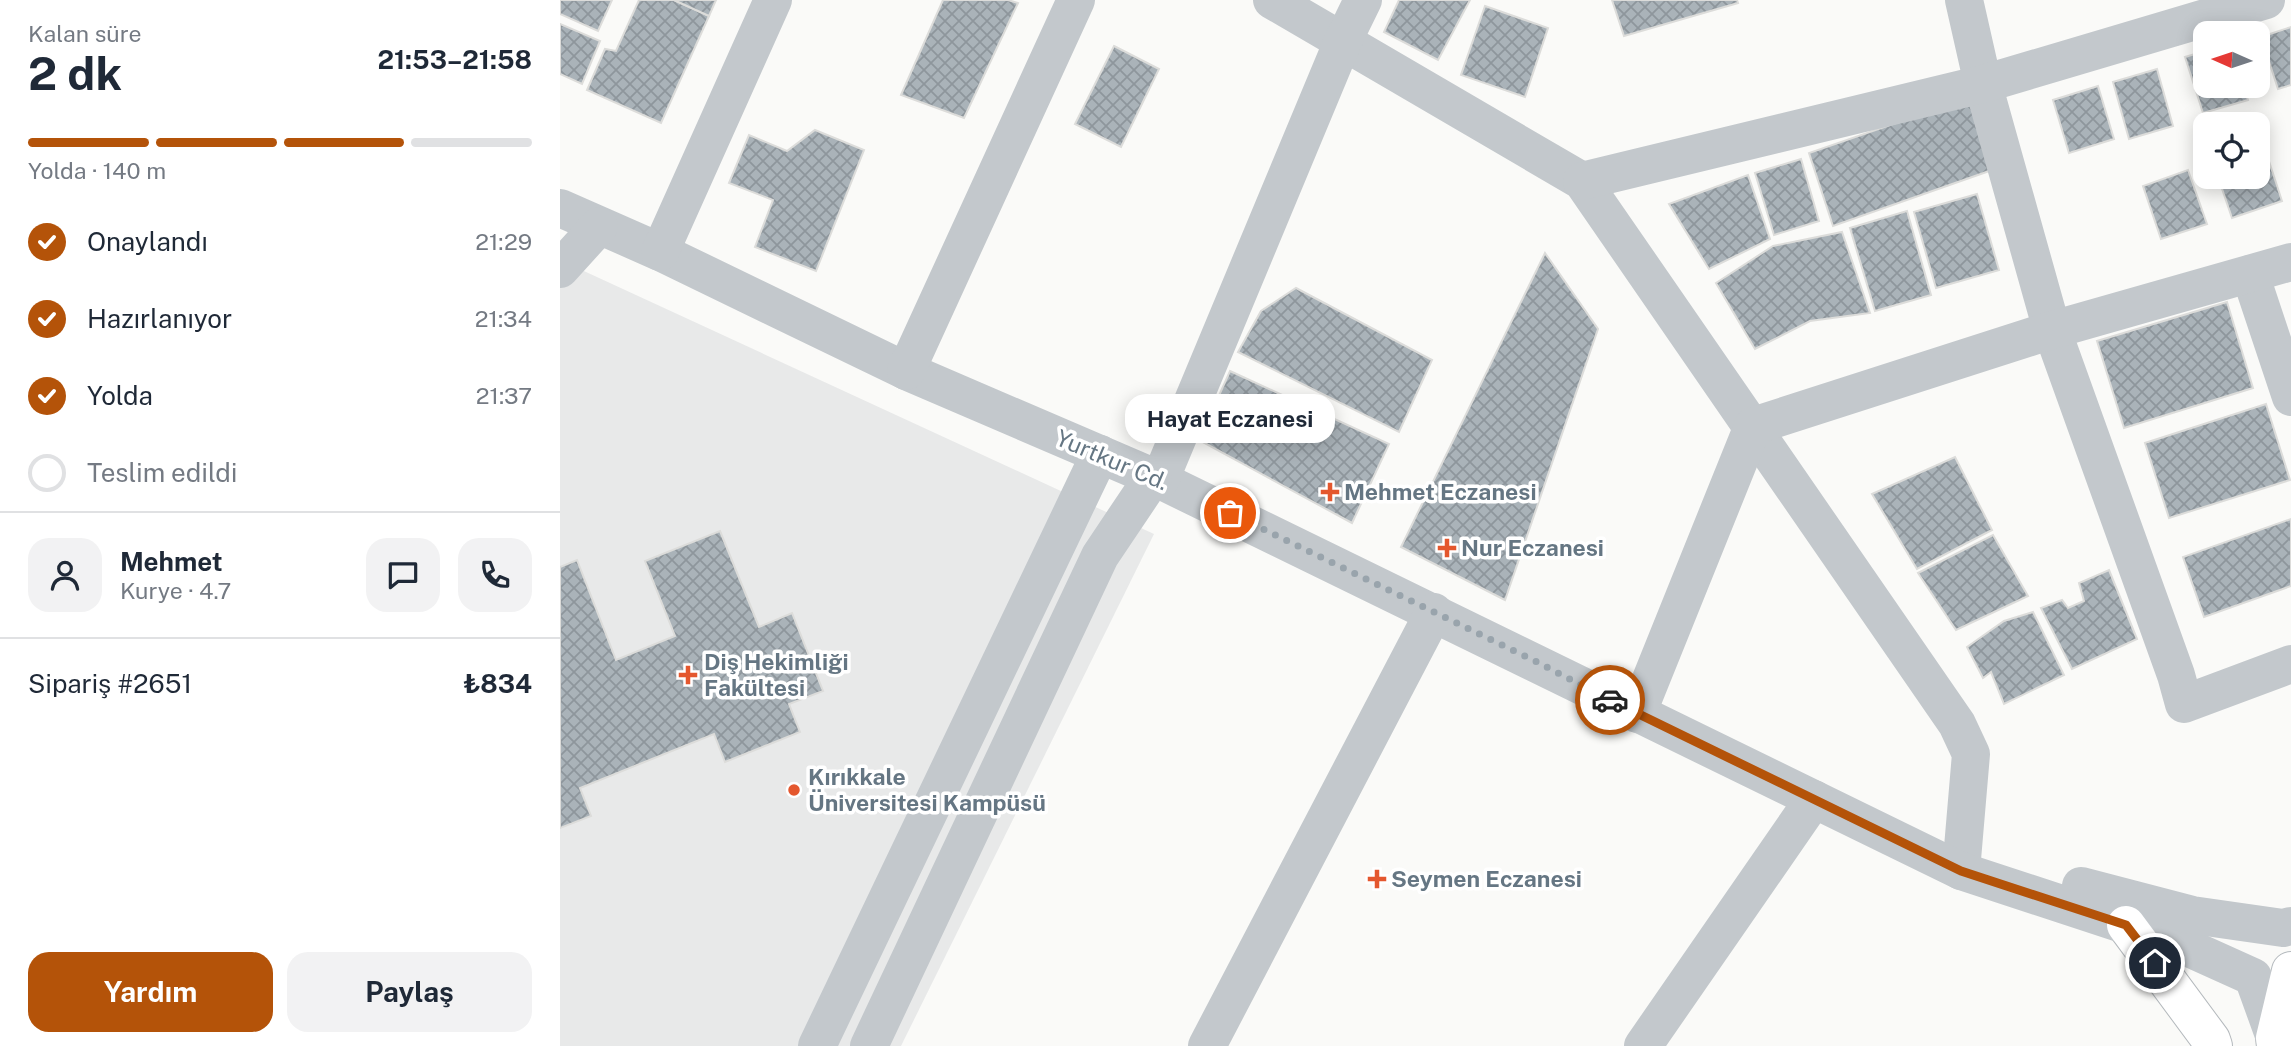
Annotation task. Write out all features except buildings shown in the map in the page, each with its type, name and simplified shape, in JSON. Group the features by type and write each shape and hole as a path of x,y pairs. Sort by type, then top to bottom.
{"main road":[{"path":"2126,925 2213,1046"},
{"path":"2275,1042 2291,971"}],"street":[{"path":"660,251 773,0"},
{"path":"906,371 1076,0"},
{"path":"1272,0 1583,181 1956,724 1971,754 1961,871"},
{"path":"876,1044 1100,556 1157,478 1343,41 1363,0"},
{"path":"1964,0 1983,84 2052,330 2176,675 2184,704 2291,664"},
{"path":"1583,181 1983,84 2266,0"},
{"name":"Yurtkur Cd.","path":"560,208 660,251 906,371 1157,478 1961,871"},
{"path":"560,269 599,226"},
{"path":"1753,426 2052,330 2291,262"},
{"path":"2250,274 2291,397"},
{"path":"1637,714 1753,426"},
{"path":"817,1046 1100,454"},
{"path":"1207,1046 1434,612"},
{"path":"1643,1046 1814,799"},
{"path":"1961,871 2171,940 2253,977 2275,1042"},
{"path":"1961,871 2090,887 2192,915 2283,928 2291,926"}],"shaded area":[{"name":"Kırıkkale Üniversitesi Kampüsü","path":"560,260 1154,534 901,1046 560,1046"}],"way so far":[{"path":"1230,513 1610,700"}],"place":[{"name":"Mehmet Eczanesi","path":"1330,492"},
{"name":"Hayat Eczanesi","path":"1230,513"},
{"name":"Nur Eczanesi","path":"1447,548"},
{"name":"Diş Hekimliği Fakültesi","path":"688,675"},
{"name":"Kırıkkale Üniversitesi Kampüsü","path":"794,790"},
{"name":"Seymen Eczanesi","path":"1377,879"}],"route":[{"path":"1610,700 1961,871 2126,925 2155,963"}]}
